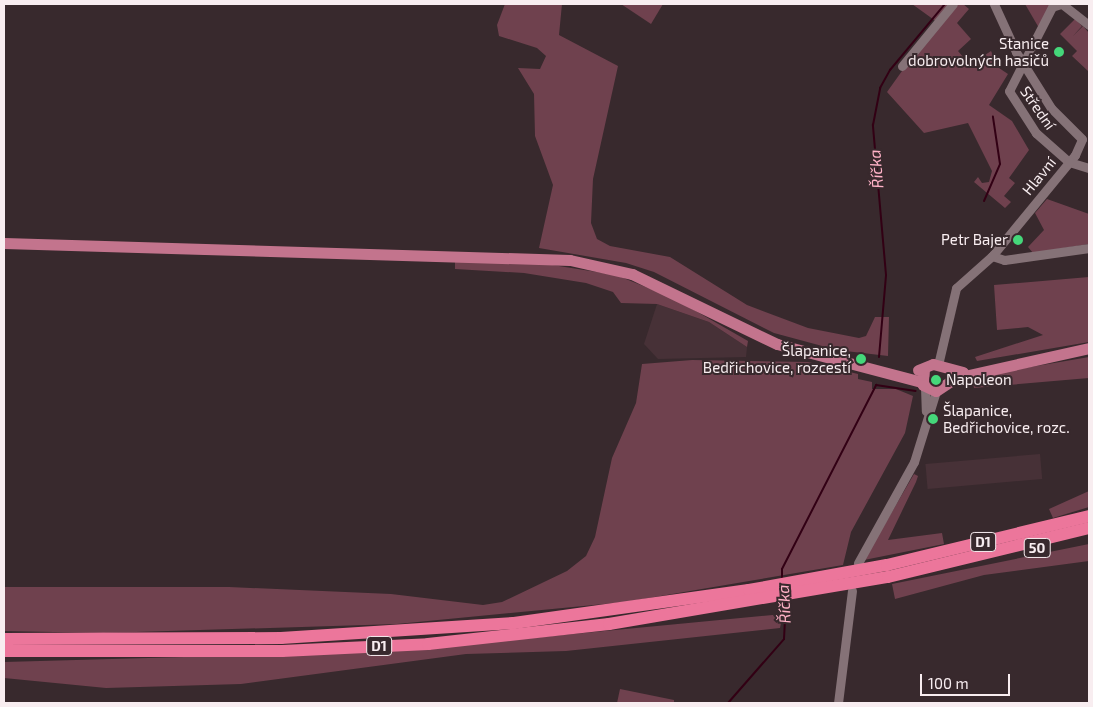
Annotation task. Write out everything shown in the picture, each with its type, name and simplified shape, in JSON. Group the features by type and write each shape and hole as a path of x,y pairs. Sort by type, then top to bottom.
{"highway":[{"name":"D1","path":"888,571 931,568 1087,519"},
{"name":"D1","path":"4,651 282,651 428,644 750,596 888,571 1087,519"},
{"name":"50","path":"931,568 1089,537"},
{"name":"D1","path":"4,640 281,638 542,619 750,596"}],"main road":[{"path":"4,243 570,260 632,274 777,344 891,371 928,387"},
{"path":"891,371 924,369 944,372 985,370 1089,348"},
{"path":"924,369 928,387"},
{"path":"928,387 944,372"}],"street":[{"path":"902,66 953,4"},
{"name":"Hlavní","path":"944,372 956,288 992,256 1086,139 1051,108 1022,63 994,4"},
{"path":"1022,63 1052,7 1061,4 1089,25"},
{"name":"Střední","path":"1022,63 1009,91 1036,133 1069,162"},
{"path":"1069,162 1089,168"},
{"path":"992,256 1004,260 1089,248"},
{"path":"858,563 912,468 926,419 928,387"},
{"path":"838,703 852,592"}],"shaded area":[{"path":"505,4 562,4 559,35 618,66 593,179 591,223 597,239 610,246 670,257 747,305 808,328 859,338 866,336 875,317 889,317 888,356 837,350 774,333 654,272 626,263 539,248 553,185 535,136 534,94 518,68 540,69 546,56 537,48 499,36 497,25"},
{"path":"621,4 663,4 651,24"},
{"path":"912,4 963,4 969,9 957,23 971,39 958,51 970,65 991,51 999,68 1008,74 989,105 1012,121 1029,150 1009,178 1015,183 1004,196 1011,202 1005,208 974,182 978,177 982,183 989,182 992,171 968,123 924,133 887,92 937,22"},
{"path":"1025,4 1050,4 1039,28"},
{"path":"1075,19 1082,26 1073,36 1083,26 1089,33 1088,71 1072,56 1077,51 1060,34"},
{"path":"1047,199 1089,214 1089,244 1033,253 1028,247 1044,230 1035,213"},
{"path":"455,261 546,264 616,275 673,298 748,341 747,347 709,322 657,304 621,303 613,292 586,283 524,273 455,269"},
{"path":"1089,277 1089,342 977,361 975,357 1043,335 1028,327 997,330 994,285"},
{"path":"657,304 709,322 747,347 746,357 658,359 644,344"},
{"path":"1089,357 1089,378 974,388 972,377"},
{"path":"692,360 808,362 858,374 858,379 872,382 872,389 896,389 913,396 905,433 851,532 843,565 625,602 397,624 104,633 4,631 4,587 229,587 391,594 483,605 502,602 567,571 586,556 595,537 612,458 636,403 642,364"},
{"path":"1040,454 1042,479 928,489 925,464"},
{"path":"914,474 918,476 916,482 888,540 942,533 944,544 864,560"},
{"path":"1089,491 1089,507 1053,518 1049,509"},
{"path":"1089,544 1089,561 984,575 895,599 892,584"},
{"path":"783,614 780,628 566,651 466,654 241,684 106,688 4,678 4,662 397,651"},
{"path":"620,689 674,700 674,703 617,703"}],"waterway":[{"name":"Říčka","path":"879,357 886,275 873,125 880,88 890,70 945,4"},
{"path":"984,201 1000,164 993,117"},
{"name":"Říčka","path":"782,579 782,569 876,385 916,391"},
{"name":"Říčka","path":"728,703 784,639 786,599"}],"place":[{"name":"Stanice dobrovolných hasičů","path":"1059,52"},
{"name":"Petr Bajer","path":"1018,240"},
{"name":"Šlapanice, Bedřichovice, rozcestí","path":"861,359"},
{"name":"Napoleon","path":"936,380"},
{"name":"Šlapanice, Bedřichovice, rozc.","path":"933,419"}]}
